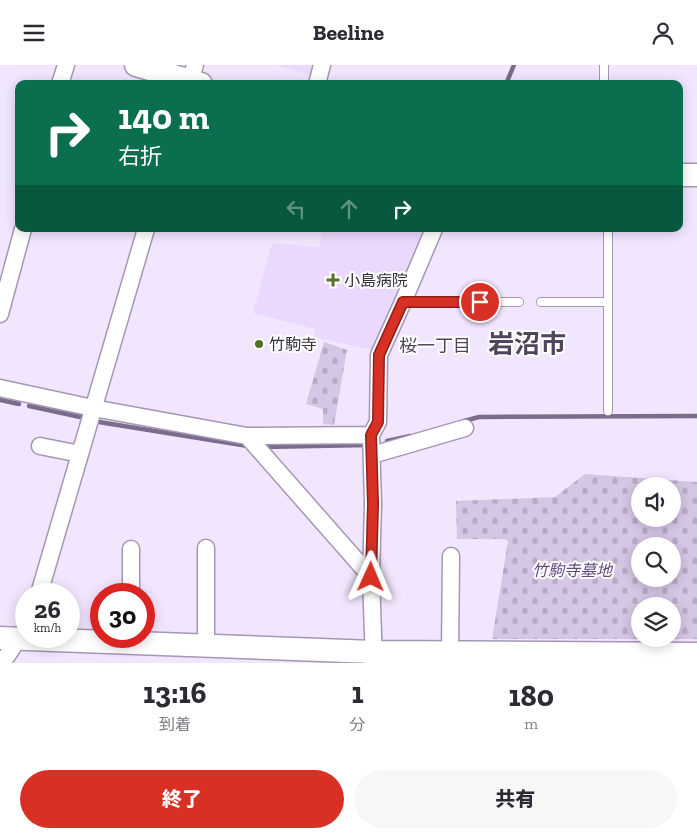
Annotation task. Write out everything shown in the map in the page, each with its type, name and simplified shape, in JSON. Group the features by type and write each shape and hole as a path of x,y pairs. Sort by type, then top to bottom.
{"street":[{"path":"61,80 66,65"},
{"path":"136,65 194,78"},
{"path":"318,80 322,65"},
{"path":"683,175 697,175"},
{"path":"0,314 22,232"},
{"path":"42,583 145,232"},
{"path":"374,650 371,577 373,504 371,435 378,422 379,355 433,232"},
{"path":"0,388 93,408 247,436 371,435"},
{"path":"372,455 465,428"},
{"path":"247,436 371,577"},
{"path":"40,446 80,454"},
{"path":"206,548 206,639"},
{"path":"131,549 131,583"},
{"path":"450,646 451,556"},
{"path":"155,640 206,639 374,650 450,646 474,658 697,654"},
{"path":"2,663 15,642"}],"lane":[{"path":"604,65 604,80"},
{"path":"608,232 608,411"},
{"path":"403,302 519,302"},
{"path":"541,302 608,302"}],"shaded area":[{"path":"276,65 318,65 314,76"},
{"name":"小島病院","path":"322,232 427,232 373,350 314,337 315,329 253,313 272,243 319,247"}],"green space":[{"path":"324,342 347,350 334,425 323,424 323,409 306,404"},
{"name":"竹駒寺墓地","path":"585,474 631,477 631,527 681,527 681,481 697,482 697,639 681,639 681,597 631,597 631,639 492,639 508,541 505,539 457,539 456,501 555,497"}],"waterway":[{"path":"508,80 514,65"},
{"path":"0,400 19,404"},
{"path":"29,406 85,418"},
{"path":"464,421 479,417 697,416"},
{"path":"94,421 248,446"},
{"path":"387,441 410,436"},
{"path":"262,447 368,445"}],"place":[{"name":"小島病院","path":"333,280"},
{"name":"竹駒寺","path":"259,344"}],"district":[{"name":"岩沼市","path":"527,344"},
{"name":"桜一丁目","path":"435,346"}],"route":[{"path":"371,577 373,504 371,435 378,422 379,355 403,302 480,302"}]}
